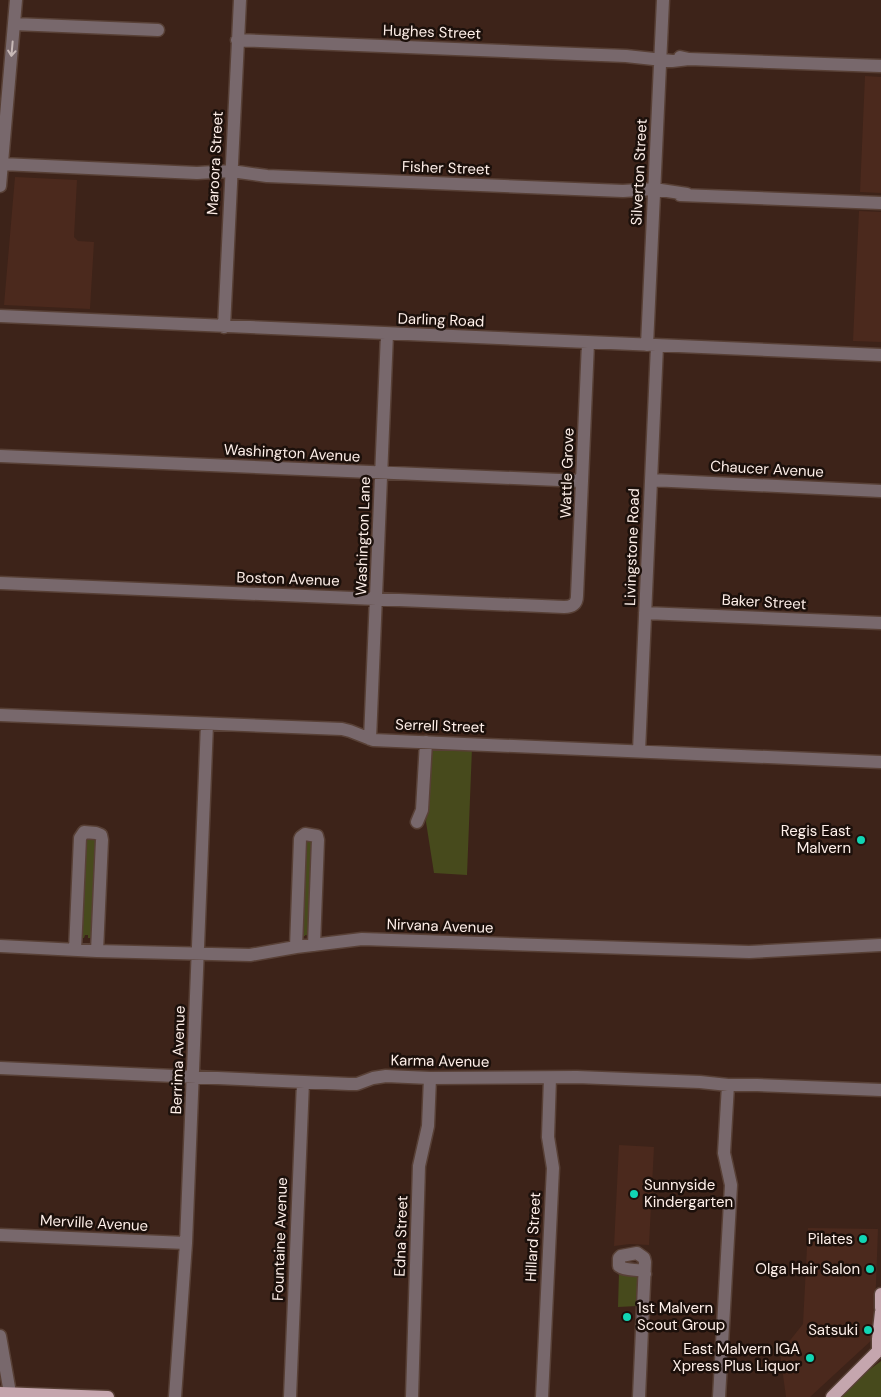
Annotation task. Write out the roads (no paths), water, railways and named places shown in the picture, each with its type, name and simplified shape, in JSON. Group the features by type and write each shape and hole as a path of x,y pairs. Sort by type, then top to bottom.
{"main road":[{"path":"881,1294 881,1308"},
{"path":"832,1397 880,1349 878,1339 881,1312"},
{"path":"5,1393 108,1397"}],"street":[{"path":"0,186 4,106 16,0"},
{"name":"Maroora Street","path":"224,327 240,0"},
{"name":"Silverton Street","path":"652,345 654,193 663,0"},
{"path":"14,24 158,30"},
{"name":"Hughes Street","path":"237,40 660,57 680,61 689,59 881,66"},
{"name":"Fisher Street","path":"2,164 881,203"},
{"name":"Darling Road","path":"0,316 881,355"},
{"name":"Washington Lane","path":"370,740 387,334"},
{"name":"Wattle Grove","path":"575,604 578,596 588,343"},
{"name":"Livingstone Road","path":"639,751 651,480 652,345"},
{"name":"Washington Avenue","path":"0,456 582,481"},
{"name":"Chaucer Avenue","path":"651,480 881,490"},
{"name":"Boston Avenue","path":"0,583 564,607 575,604"},
{"name":"Baker Street","path":"645,613 881,623"},
{"name":"Serrell Street","path":"0,715 346,730 370,740 881,762"},
{"name":"Berrima Avenue","path":"175,1397 186,1243 207,724"},
{"path":"417,822 422,810 426,742"},
{"path":"75,950 80,838 84,832 101,835 102,840 97,951"},
{"path":"296,947 300,839 301,836 306,834 317,836 318,840 314,945"},
{"name":"Nirvana Avenue","path":"0,946 250,956 296,947 362,939 749,952 881,945"},
{"name":"Karma Avenue","path":"0,1068 357,1084 373,1078 386,1076 430,1078 577,1077 700,1082 728,1085 881,1090"},
{"name":"Edna Street","path":"412,1397 419,1166 428,1126 430,1078"},
{"name":"Hillard Street","path":"542,1397 553,1168 548,1137 550,1078"},
{"name":"Fountaine Avenue","path":"290,1397 303,1082"},
{"path":"719,1397 731,1185 724,1152 728,1085"},
{"name":"Merville Avenue","path":"0,1234 186,1243"},
{"path":"640,1397 645,1274"},
{"path":"0,1336 5,1393"}],"place":[{"name":"Regis East Malvern","path":"861,840"},
{"name":"Sunnyside Kindergarten","path":"634,1194"},
{"name":"Pilates","path":"863,1239"},
{"name":"Olga Hair Salon","path":"870,1269"},
{"name":"1st Malvern Scout Group","path":"627,1317"},
{"name":"Satsuki","path":"868,1330"},
{"name":"East Malvern IGA Xpress Plus Liquor","path":"810,1358"}]}
